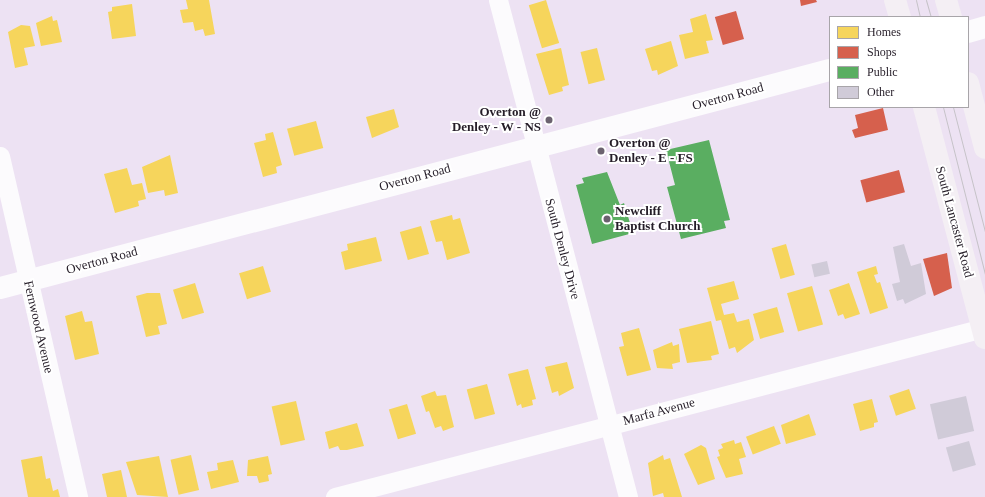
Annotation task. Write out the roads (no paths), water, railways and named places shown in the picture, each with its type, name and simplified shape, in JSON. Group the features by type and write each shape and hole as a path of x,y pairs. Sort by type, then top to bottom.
{"main road":[{"path":"895,0 900,16"},
{"path":"946,0 951,16"},
{"path":"969,87 985,148"},
{"name":"South Lancaster Road","path":"924,108 984,333"}],"street":[{"name":"South Denley Drive","path":"498,0 628,497"},
{"path":"969,32 985,27"},
{"name":"Overton Road","path":"0,288 535,146 829,70"},
{"name":"Fernwood Avenue","path":"0,156 27,281 78,497"},
{"name":"Marfa Avenue","path":"335,497 609,425 984,333"}],"tram line":[{"path":"916,0 920,16"},
{"path":"926,0 931,16"},
{"path":"943,108 985,274"},
{"path":"953,108 985,232"}],"place":[{"name":"Overton @ Denley - W - NS","path":"549,120"},
{"name":"Overton @ Denley - E - FS","path":"601,151"},
{"name":"Newcliff Baptist Church","path":"607,219"}]}
